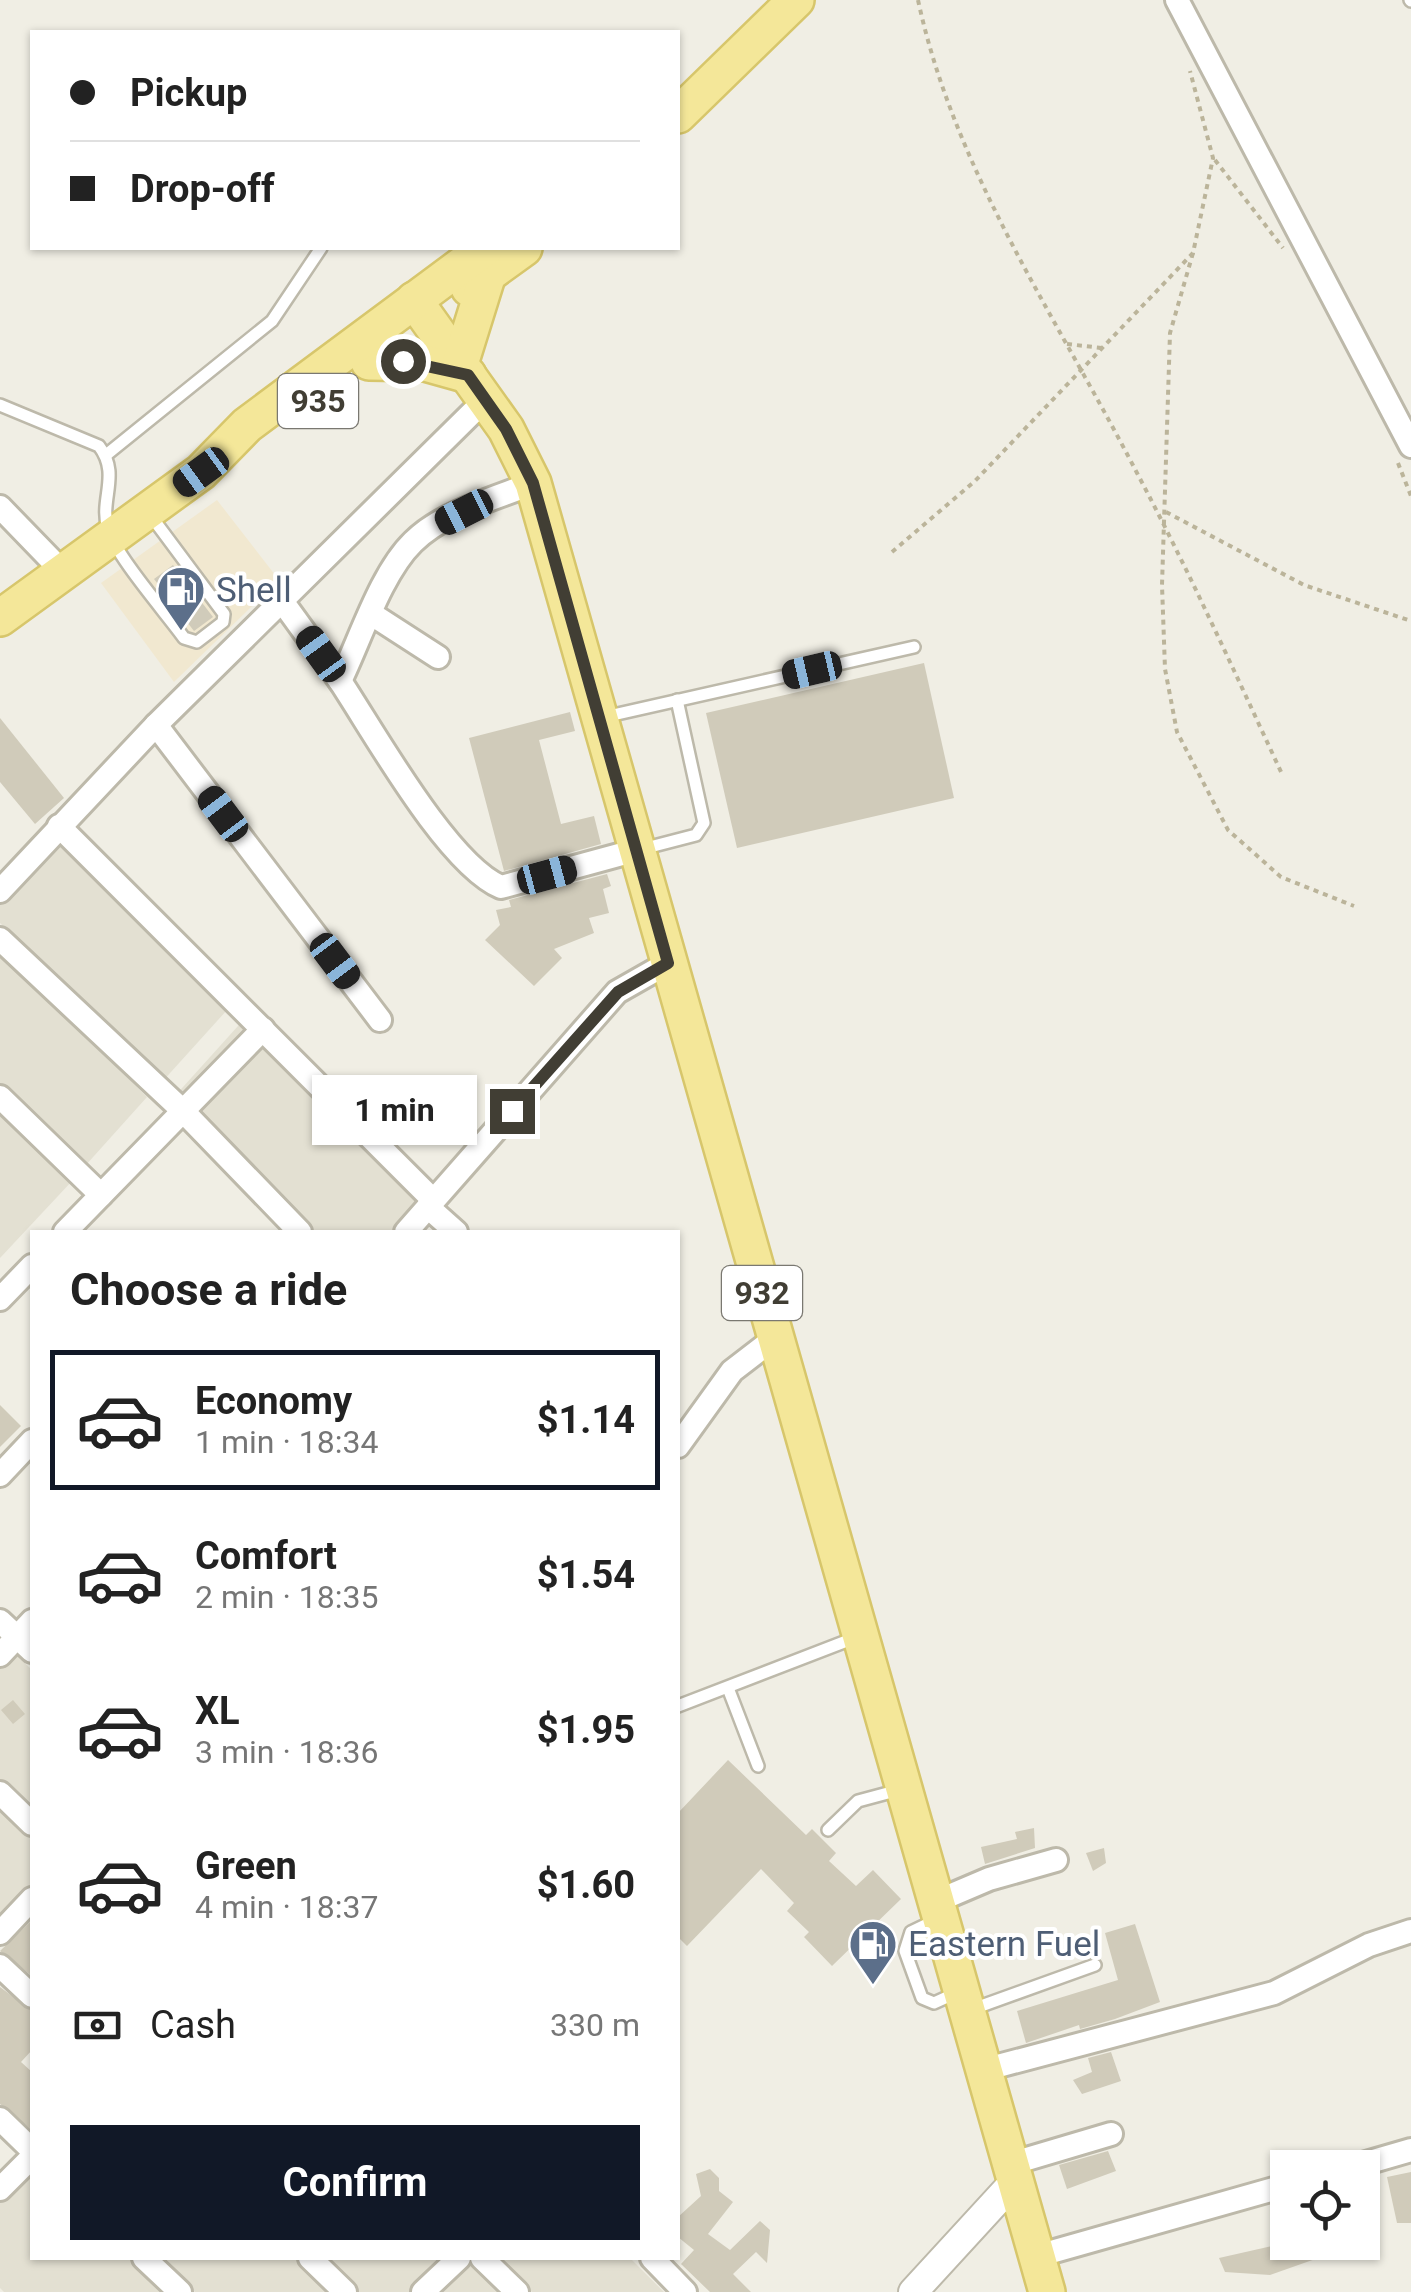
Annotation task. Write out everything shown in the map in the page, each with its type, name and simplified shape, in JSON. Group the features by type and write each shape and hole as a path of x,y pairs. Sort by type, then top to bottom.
{"main road":[{"path":"685,102 796,0"},
{"name":"935","path":"201,472 247,425 420,310 487,260 518,250"},
{"path":"370,362 425,363 472,379 487,260"},
{"name":"935","path":"0,618 201,472 261,442 370,362 420,310"},
{"name":"932","path":"420,310 472,379 533,483 1047,2292"}],"street":[{"path":"1177,0 1411,446"},
{"path":"0,891 282,600 472,379"},
{"path":"340,681 383,587 419,537 533,483"},
{"path":"0,506 63,572"},
{"path":"282,600 412,790 474,872 500,887 637,850"},
{"path":"373,614 438,657"},
{"path":"156,726 380,1020"},
{"path":"59,826 263,1029 454,1230"},
{"path":"0,938 182,1110 298,1230"},
{"path":"408,1230 618,992 668,963"},
{"path":"67,1230 263,1029"},
{"path":"0,1098 101,1195"},
{"path":"4,1285 30,1267"},
{"path":"680,1443 732,1371 775,1338"},
{"path":"0,1475 30,1443"},
{"path":"0,1655 20,1632"},
{"path":"0,1793 30,1822"},
{"path":"937,1910 989,1879 1056,1860"},
{"path":"0,1933 30,1902"},
{"path":"983,2070 1274,1992 1370,1944 1411,1931"},
{"path":"0,1966 30,1994"},
{"path":"0,2119 30,2152"},
{"path":"912,2292 1012,2173 1112,2134"},
{"path":"1380,2159 1411,2150"},
{"path":"0,2189 30,2156"},
{"path":"1037,2256 1270,2190"},
{"path":"146,2260 180,2292"},
{"path":"312,2260 346,2292"},
{"path":"423,2292 457,2260"},
{"path":"484,2260 517,2292"},
{"path":"654,2260 685,2292"}],"lane":[{"path":"106,456 272,321 320,250"},
{"path":"0,405 34,422 91,440 106,456 112,482 106,516 111,537 184,638 200,640 223,622 224,614 147,511"},
{"path":"600,718 914,647"},
{"path":"637,850 696,835 704,822 678,700"},
{"path":"680,1705 861,1635"},
{"path":"728,1688 758,1766"},
{"path":"828,1830 858,1802 903,1789"},
{"path":"963,2001 1095,1965"}],"path":[{"path":"918,0 933,70 1008,240 1165,531 1282,774"},
{"path":"1190,68 1190,84 1214,158 1170,333 1165,670 1177,732 1228,830 1281,877 1354,906"},
{"path":"892,552 975,481 1193,253"},
{"path":"1066,344 1102,348"},
{"path":"1166,512 1304,584 1411,621"}],"shaded area":[{"name":"Shell","path":"217,500 279,580 174,682 101,583"},
{"path":"65,832 227,1010 161,1083 0,923 0,899"},
{"path":"0,951 147,1097 85,1166 0,1085"},
{"path":"247,1016 421,1206 400,1230 311,1230 174,1097"},
{"path":"0,1111 72,1181 0,1258"},
{"path":"9,1648 30,1668 30,1809 0,1779 0,1659"},
{"path":"0,1807 30,1836 30,1890 0,1922"},
{"path":"30,2167 30,2260 131,2260 165,2292 4,2292 0,2288 0,2195"},
{"path":"161,2260 298,2260 330,2292 195,2292"},
{"path":"323,2260 441,2260 409,2292 357,2292"},
{"path":"471,2260 505,2292 434,2292"},
{"path":"499,2260 632,2260 664,2292 532,2292"}],"building":[{"path":"173,565 213,617 194,631 154,579"},
{"path":"924,663 954,798 737,848 706,713"},
{"path":"570,712 575,731 539,740 561,824 594,816 601,844 504,871 469,738"},
{"path":"0,718 64,798 35,824 0,782"},
{"path":"607,874 611,886 603,889 609,913 589,918 594,933 554,949 562,958 534,986 485,940 500,925 496,910 511,907 509,900"},
{"path":"0,1405 21,1426 0,1447"},
{"path":"13,1700 25,1714 13,1724 1,1710"},
{"path":"728,1760 806,1835 812,1829 836,1853 829,1861 856,1886 873,1870 901,1899 832,1966 804,1937 809,1932 787,1911 794,1903 761,1869 687,1946 680,1939 680,1811"},
{"path":"1034,1828 1035,1848 985,1864 981,1847 1017,1839 1015,1832"},
{"path":"1104,1848 1106,1863 1093,1871 1086,1853"},
{"path":"30,1922 30,1974 0,1951"},
{"path":"1135,1924 1160,2002 1115,2019 1080,2029 1079,2025 1026,2043 1017,2011 1118,1980 1105,1933"},
{"path":"0,1987 30,2010 30,2052 21,2062 30,2070 30,2128 0,2104"},
{"path":"1111,2052 1121,2081 1082,2094 1073,2080 1092,2072 1088,2058"},
{"path":"1108,2151 1116,2171 1067,2189 1059,2165"},
{"path":"710,2169 719,2178 719,2191 733,2202 708,2234 730,2250 760,2221 770,2230 767,2263 756,2252 733,2274 751,2292 710,2292 681,2264 694,2250 680,2239 680,2215 701,2196 696,2174"},
{"path":"1411,2172 1411,2223 1397,2223 1387,2177"},
{"path":"1270,2246 1270,2260 1312,2260 1270,2275 1225,2272 1219,2258"}],"place":[{"name":"Shell","path":"181,632"},
{"name":"Eastern Fuel","path":"873,1986"}],"route":[{"path":"403,361 468,375 506,429 533,483 668,963 618,992 512,1111"}]}
